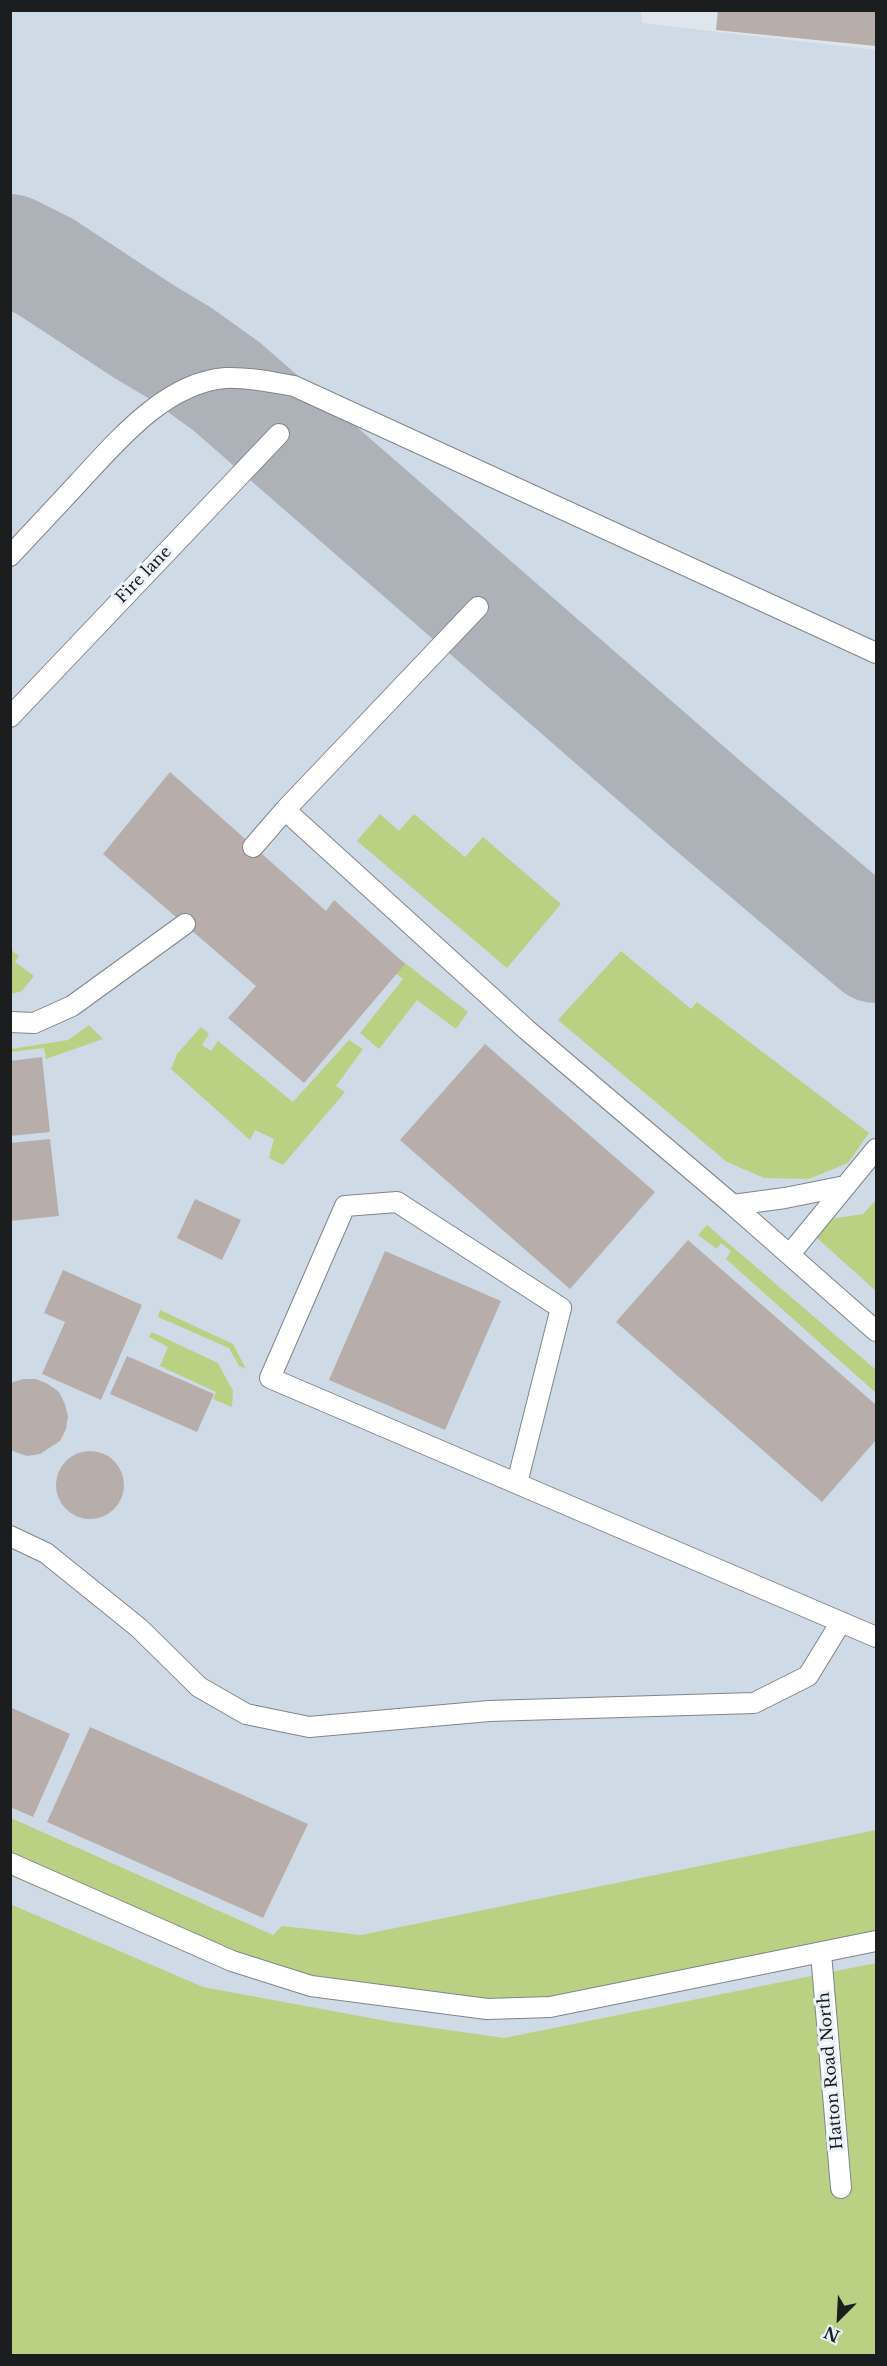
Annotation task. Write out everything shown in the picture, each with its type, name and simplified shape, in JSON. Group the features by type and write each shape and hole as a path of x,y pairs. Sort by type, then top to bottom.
{"lane":[{"path":"10,556 125,432 163,402 200,384 225,378 253,379 294,386 876,653"},
{"name":"Fire lane","path":"10,717 279,434"},
{"path":"253,847 285,810 478,607"},
{"path":"285,810 527,1030 790,1254 876,1331"},
{"path":"10,1022 34,1023 72,1006 185,924"},
{"path":"790,1254 876,1149"},
{"path":"733,1205 845,1186"},
{"path":"518,1483 561,1308 397,1202 345,1206 270,1378 876,1637"},
{"path":"10,1536 46,1553 138,1628 199,1688 246,1714 309,1727 489,1711 754,1703 808,1676 841,1622"},
{"path":"10,1863 232,1961 311,1986 487,2009 550,2007 876,1941"},
{"name":"Hatton Road North","path":"821,1953 842,2188"}],"shaded area":[{"path":"641,10 642,23 876,50 876,2355 11,2356 11,11"}],"green space":[{"path":"380,814 399,831 414,814 465,857 483,837 561,904 507,968 357,841"},
{"path":"347,918 468,1012 456,1029 417,1000 379,1049 360,1033 403,979 339,928"},
{"path":"10,949 19,956 15,962 34,976 22,991 11,994"},
{"path":"621,951 691,1009 697,1002 869,1133 848,1163 809,1179 764,1178 727,1162 558,1020"},
{"path":"89,1025 103,1039 46,1059 44,1048 11,1052 11,1049 68,1040"},
{"path":"201,1027 209,1034 202,1045 211,1051 218,1041 293,1102 349,1040 363,1049 336,1086 345,1092 283,1165 269,1158 274,1139 255,1130 250,1140 171,1069 177,1054"},
{"path":"876,1200 876,1291 816,1237 831,1219 863,1214"},
{"path":"707,1225 876,1370 876,1393 726,1259 731,1251 721,1243 717,1249 698,1235"},
{"path":"160,1310 233,1344 246,1369 239,1366 229,1348 158,1317"},
{"path":"152,1332 218,1363 233,1391 232,1407 213,1399 216,1392 160,1366 168,1347 149,1337"},
{"path":"11,1818 273,1935 282,1926 361,1935 876,1830 876,1942 515,2011 434,2005 208,1962 11,1876"},
{"path":"10,1904 203,1987 392,2022 504,2038 876,1963 876,2355 11,2355"}],"building":[{"path":"718,10 876,10 876,46 716,30"},
{"path":"170,772 326,911 334,900 405,964 304,1083 228,1018 256,986 103,854"},
{"path":"485,1044 655,1192 570,1289 400,1140"},
{"path":"42,1057 50,1132 10,1136 10,1061"},
{"path":"50,1139 59,1216 10,1221 10,1143"},
{"path":"195,1199 241,1220 222,1260 177,1238"},
{"path":"688,1240 876,1405 876,1440 822,1502 616,1322"},
{"path":"385,1251 501,1301 445,1430 329,1380"},
{"path":"63,1270 142,1305 101,1400 42,1374 65,1322 44,1313"},
{"path":"127,1356 214,1394 197,1432 110,1394"},
{"path":"23,1379 36,1379 59,1392 68,1416 66,1429 60,1441 40,1454 27,1456 10,1450 10,1383"},
{"path":"90,1451 103,1454 114,1461 121,1472 124,1485 121,1498 114,1509 103,1516 90,1519 77,1516 66,1509 59,1498 56,1485 59,1472 66,1461 77,1454"},
{"path":"10,1707 70,1734 33,1817 10,1807"},
{"path":"90,1727 308,1824 263,1918 47,1822"}],"taxiway":[{"path":"10,249 46,267 180,353 226,386 713,810 876,948"}]}
